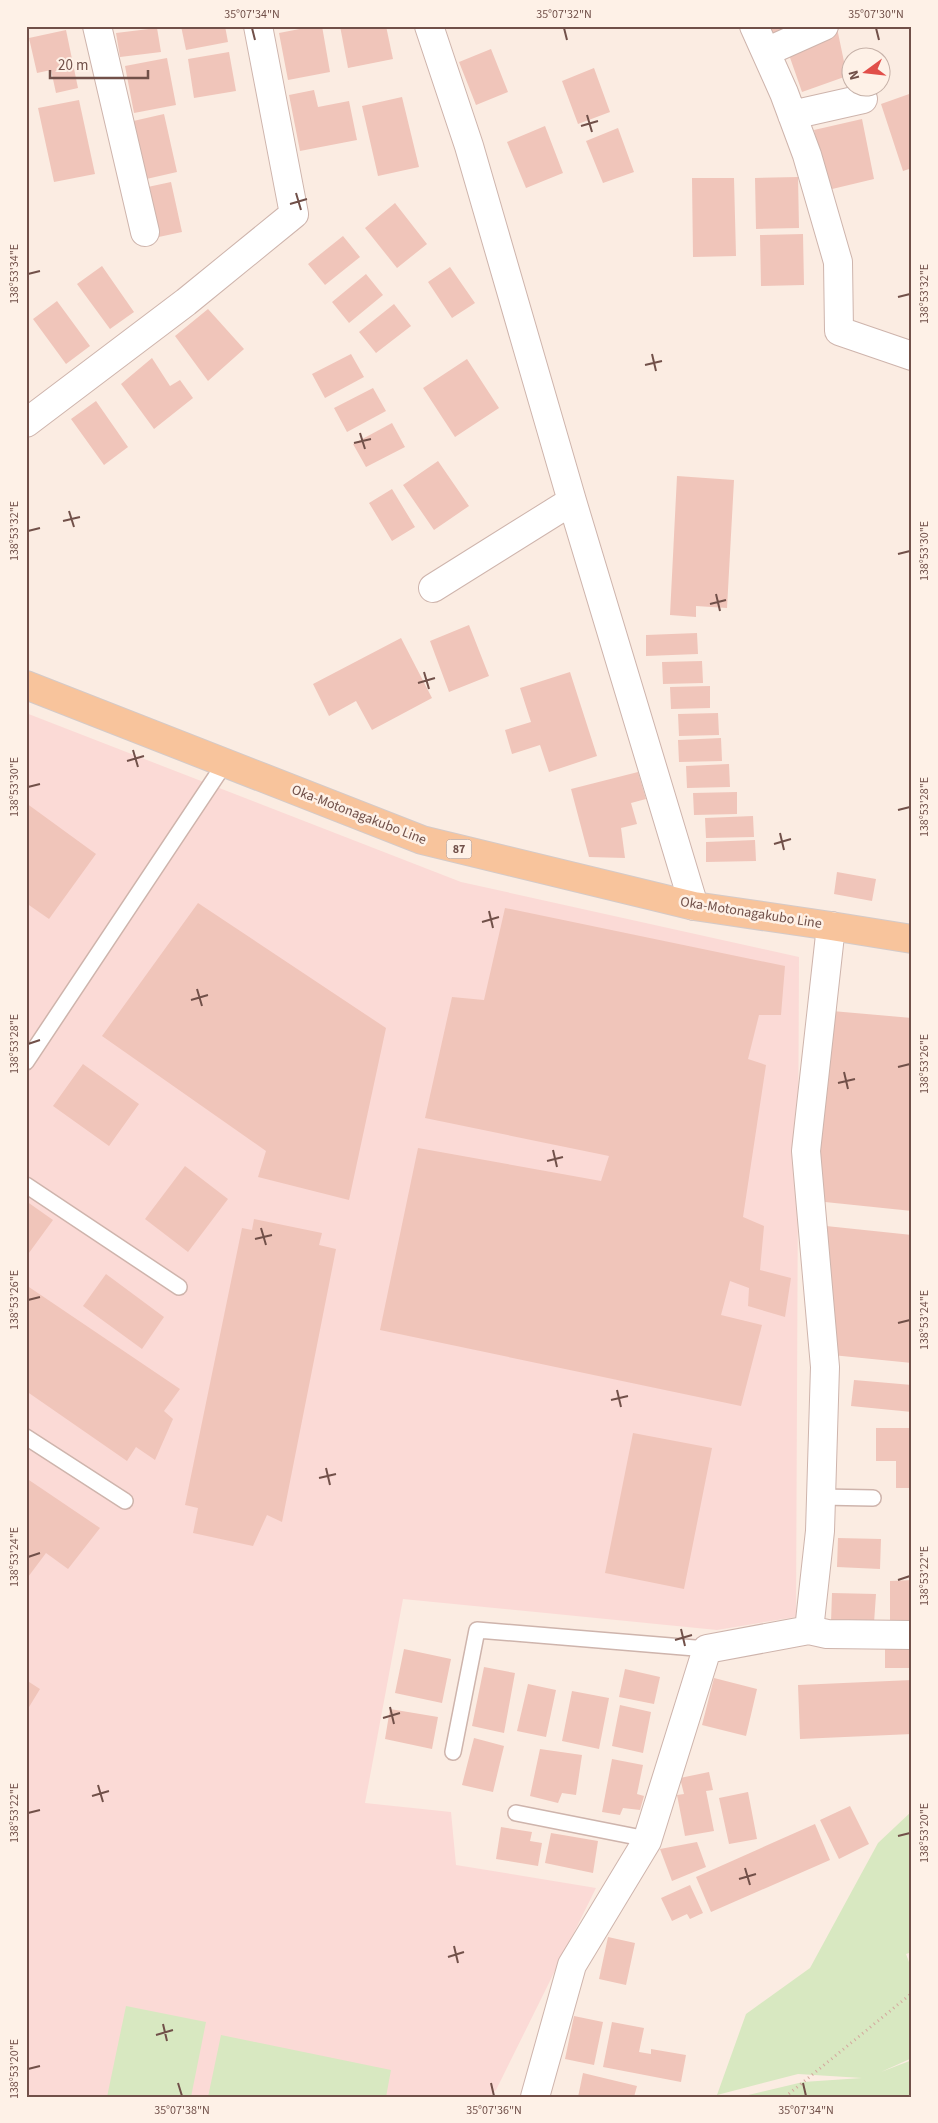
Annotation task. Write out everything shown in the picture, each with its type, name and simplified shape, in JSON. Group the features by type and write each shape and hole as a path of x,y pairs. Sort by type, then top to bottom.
{"main road":[{"name":"Oka-Motonagakubo Line","path":"26,685 422,840 694,906 912,940"}],"street":[{"path":"97,26 145,232"},
{"path":"26,423 186,302 294,214 258,26"},
{"path":"430,26 469,146 572,501 694,906"},
{"path":"754,26 807,155 838,262 839,331 912,356"},
{"path":"766,52 824,26"},
{"path":"792,115 863,99"},
{"path":"433,588 572,501"},
{"path":"809,1630 820,1531 825,1367 806,1151 831,926"},
{"path":"536,2097 572,1966 647,1839 707,1649 809,1630 827,1634 912,1635"}],"lane":[{"path":"28,1055 225,763"},
{"path":"26,1185 179,1287"},
{"path":"26,1437 125,1501"},
{"path":"821,1497 874,1498"},
{"path":"453,1752 477,1630 707,1649"},
{"path":"516,1813 647,1839"}],"path":[{"path":"785,2097 912,1993"}],"shaded area":[{"path":"26,713 461,882 799,957 796,1617 717,1630 403,1599 365,1803 451,1812 456,1865 596,1888 496,2090 489,2097 26,2097"}],"green space":[{"path":"912,1811 912,1952 906,1954 909,1962 912,1961 912,2058 881,2072 912,2060 912,2097 740,2097 803,2082 862,2078 798,2074 717,2095 746,2014 810,1968 878,1843"},
{"path":"126,2006 206,2022 191,2097 107,2097"},
{"path":"221,2035 391,2070 386,2097 208,2097"}],"building":[{"path":"181,26 225,26 228,42 186,50"},
{"path":"322,26 330,72 288,80 279,33"},
{"path":"340,26 386,26 393,59 348,68"},
{"path":"762,26 803,26 767,40"},
{"path":"157,28 161,52 120,57 116,33"},
{"path":"837,28 841,48 840,78 802,92 787,49"},
{"path":"66,30 78,88 56,93 51,70 37,73 29,38"},
{"path":"491,49 508,92 476,105 459,62"},
{"path":"229,52 236,91 194,98 188,59"},
{"path":"167,58 176,105 134,113 125,66"},
{"path":"594,68 610,112 578,124 562,81"},
{"path":"314,90 318,107 349,101 357,140 300,151 289,95"},
{"path":"912,93 912,168 903,171 881,104"},
{"path":"402,97 419,167 378,176 362,106"},
{"path":"79,100 95,174 54,182 38,108"},
{"path":"164,114 177,172 142,180 129,122"},
{"path":"862,119 874,179 828,190 814,130"},
{"path":"545,126 563,173 526,188 507,142"},
{"path":"618,128 634,172 603,183 586,141"},
{"path":"798,177 799,228 756,229 755,178"},
{"path":"692,178 734,178 736,256 693,257"},
{"path":"171,182 182,232 154,238 143,188"},
{"path":"395,203 427,244 397,268 365,228"},
{"path":"803,234 804,285 761,286 760,235"},
{"path":"343,236 360,257 325,285 308,264"},
{"path":"102,266 134,312 110,329 77,284"},
{"path":"450,267 475,303 452,318 428,282"},
{"path":"366,274 383,295 349,323 332,302"},
{"path":"57,301 90,346 66,364 33,319"},
{"path":"394,304 411,326 376,353 359,332"},
{"path":"208,309 244,349 208,381 175,336"},
{"path":"351,354 364,377 325,398 312,374"},
{"path":"152,358 170,386 180,380 193,398 154,429 121,384"},
{"path":"467,359 499,408 455,437 423,388"},
{"path":"373,388 386,411 347,432 334,408"},
{"path":"96,401 128,447 104,465 71,419"},
{"path":"392,423 405,447 366,467 353,444"},
{"path":"438,461 469,506 434,530 403,485"},
{"path":"677,476 734,480 727,608 696,606 696,617 670,615"},
{"path":"392,489 415,527 392,541 369,503"},
{"path":"469,625 489,676 449,692 430,641"},
{"path":"697,633 698,654 646,656 646,635"},
{"path":"401,638 432,698 372,730 356,701 329,716 313,684"},
{"path":"702,661 703,683 663,684 662,662"},
{"path":"570,672 597,756 549,772 540,745 512,754 505,730 531,722 520,688"},
{"path":"710,686 710,708 671,709 670,687"},
{"path":"718,713 719,735 679,736 678,714"},
{"path":"721,738 722,761 679,762 678,740"},
{"path":"729,764 730,787 687,788 686,766"},
{"path":"638,772 646,799 631,803 637,824 621,828 625,858 589,857 571,789"},
{"path":"737,792 737,814 694,815 693,793"},
{"path":"26,803 96,854 49,919 26,903"},
{"path":"753,816 754,837 706,838 705,818"},
{"path":"755,840 756,861 706,862 706,842"},
{"path":"837,872 876,879 872,901 834,894"},
{"path":"198,903 386,1028 349,1200 258,1177 266,1151 102,1036"},
{"path":"505,908 785,966 781,1015 759,1015 748,1059 766,1065 743,1217 764,1226 760,1270 791,1278 785,1317 748,1306 749,1288 730,1281 721,1315 762,1325 741,1406 380,1330 418,1148 601,1181 609,1156 425,1118 452,997 484,1000"},
{"path":"832,1011 912,1018 912,1211 825,1202 819,1161"},
{"path":"83,1064 139,1104 109,1146 53,1106"},
{"path":"185,1166 228,1199 188,1252 145,1219"},
{"path":"26,1201 53,1220 26,1257"},
{"path":"254,1219 322,1233 319,1245 336,1249 282,1522 267,1515 253,1546 193,1533 198,1508 185,1505 242,1228 252,1230"},
{"path":"826,1226 912,1235 912,1363 832,1355"},
{"path":"106,1274 164,1317 142,1349 83,1306"},
{"path":"26,1285 180,1389 164,1411 173,1419 155,1460 136,1447 127,1461 26,1391"},
{"path":"854,1380 912,1385 912,1412 851,1406"},
{"path":"876,1428 912,1428 912,1488 896,1488 896,1461 876,1461"},
{"path":"633,1433 712,1448 684,1589 605,1573"},
{"path":"26,1478 100,1528 68,1569 46,1553 28,1577 26,1576"},
{"path":"909,1535 912,1535 912,1564 909,1564"},
{"path":"838,1538 881,1539 880,1569 837,1567"},
{"path":"912,1580 912,1624 890,1625 890,1581"},
{"path":"832,1593 876,1594 874,1623 831,1622"},
{"path":"912,1643 912,1668 885,1668 885,1644"},
{"path":"404,1649 451,1659 442,1703 395,1693"},
{"path":"484,1667 515,1673 504,1733 472,1726"},
{"path":"625,1669 660,1677 654,1704 619,1697"},
{"path":"714,1678 757,1689 746,1736 702,1725"},
{"path":"26,1680 40,1689 26,1712"},
{"path":"912,1680 912,1734 800,1739 798,1685"},
{"path":"528,1684 556,1690 546,1737 517,1731"},
{"path":"572,1691 609,1698 599,1749 562,1741"},
{"path":"620,1705 651,1712 643,1753 612,1746"},
{"path":"390,1709 438,1717 432,1749 385,1739"},
{"path":"474,1738 504,1746 493,1792 462,1785"},
{"path":"540,1749 582,1755 576,1795 562,1793 558,1803 530,1796"},
{"path":"612,1759 643,1765 637,1794 644,1796 640,1810 623,1808 620,1815 602,1812"},
{"path":"709,1772 713,1790 706,1791 714,1831 685,1836 677,1795 684,1794 680,1778"},
{"path":"748,1792 757,1839 729,1844 719,1798"},
{"path":"850,1806 869,1844 839,1859 820,1820"},
{"path":"815,1824 830,1860 711,1912 696,1877"},
{"path":"501,1827 532,1832 530,1841 542,1843 538,1866 496,1859"},
{"path":"551,1833 598,1841 593,1873 545,1863"},
{"path":"697,1842 706,1867 672,1881 660,1849"},
{"path":"690,1885 703,1913 690,1919 687,1914 672,1921 661,1898"},
{"path":"608,1937 635,1943 626,1985 599,1979"},
{"path":"574,2016 603,2022 594,2065 565,2059"},
{"path":"612,2022 644,2028 639,2052 651,2054 651,2049 686,2055 681,2082 603,2067"},
{"path":"583,2073 637,2086 634,2097 578,2097"}]}
